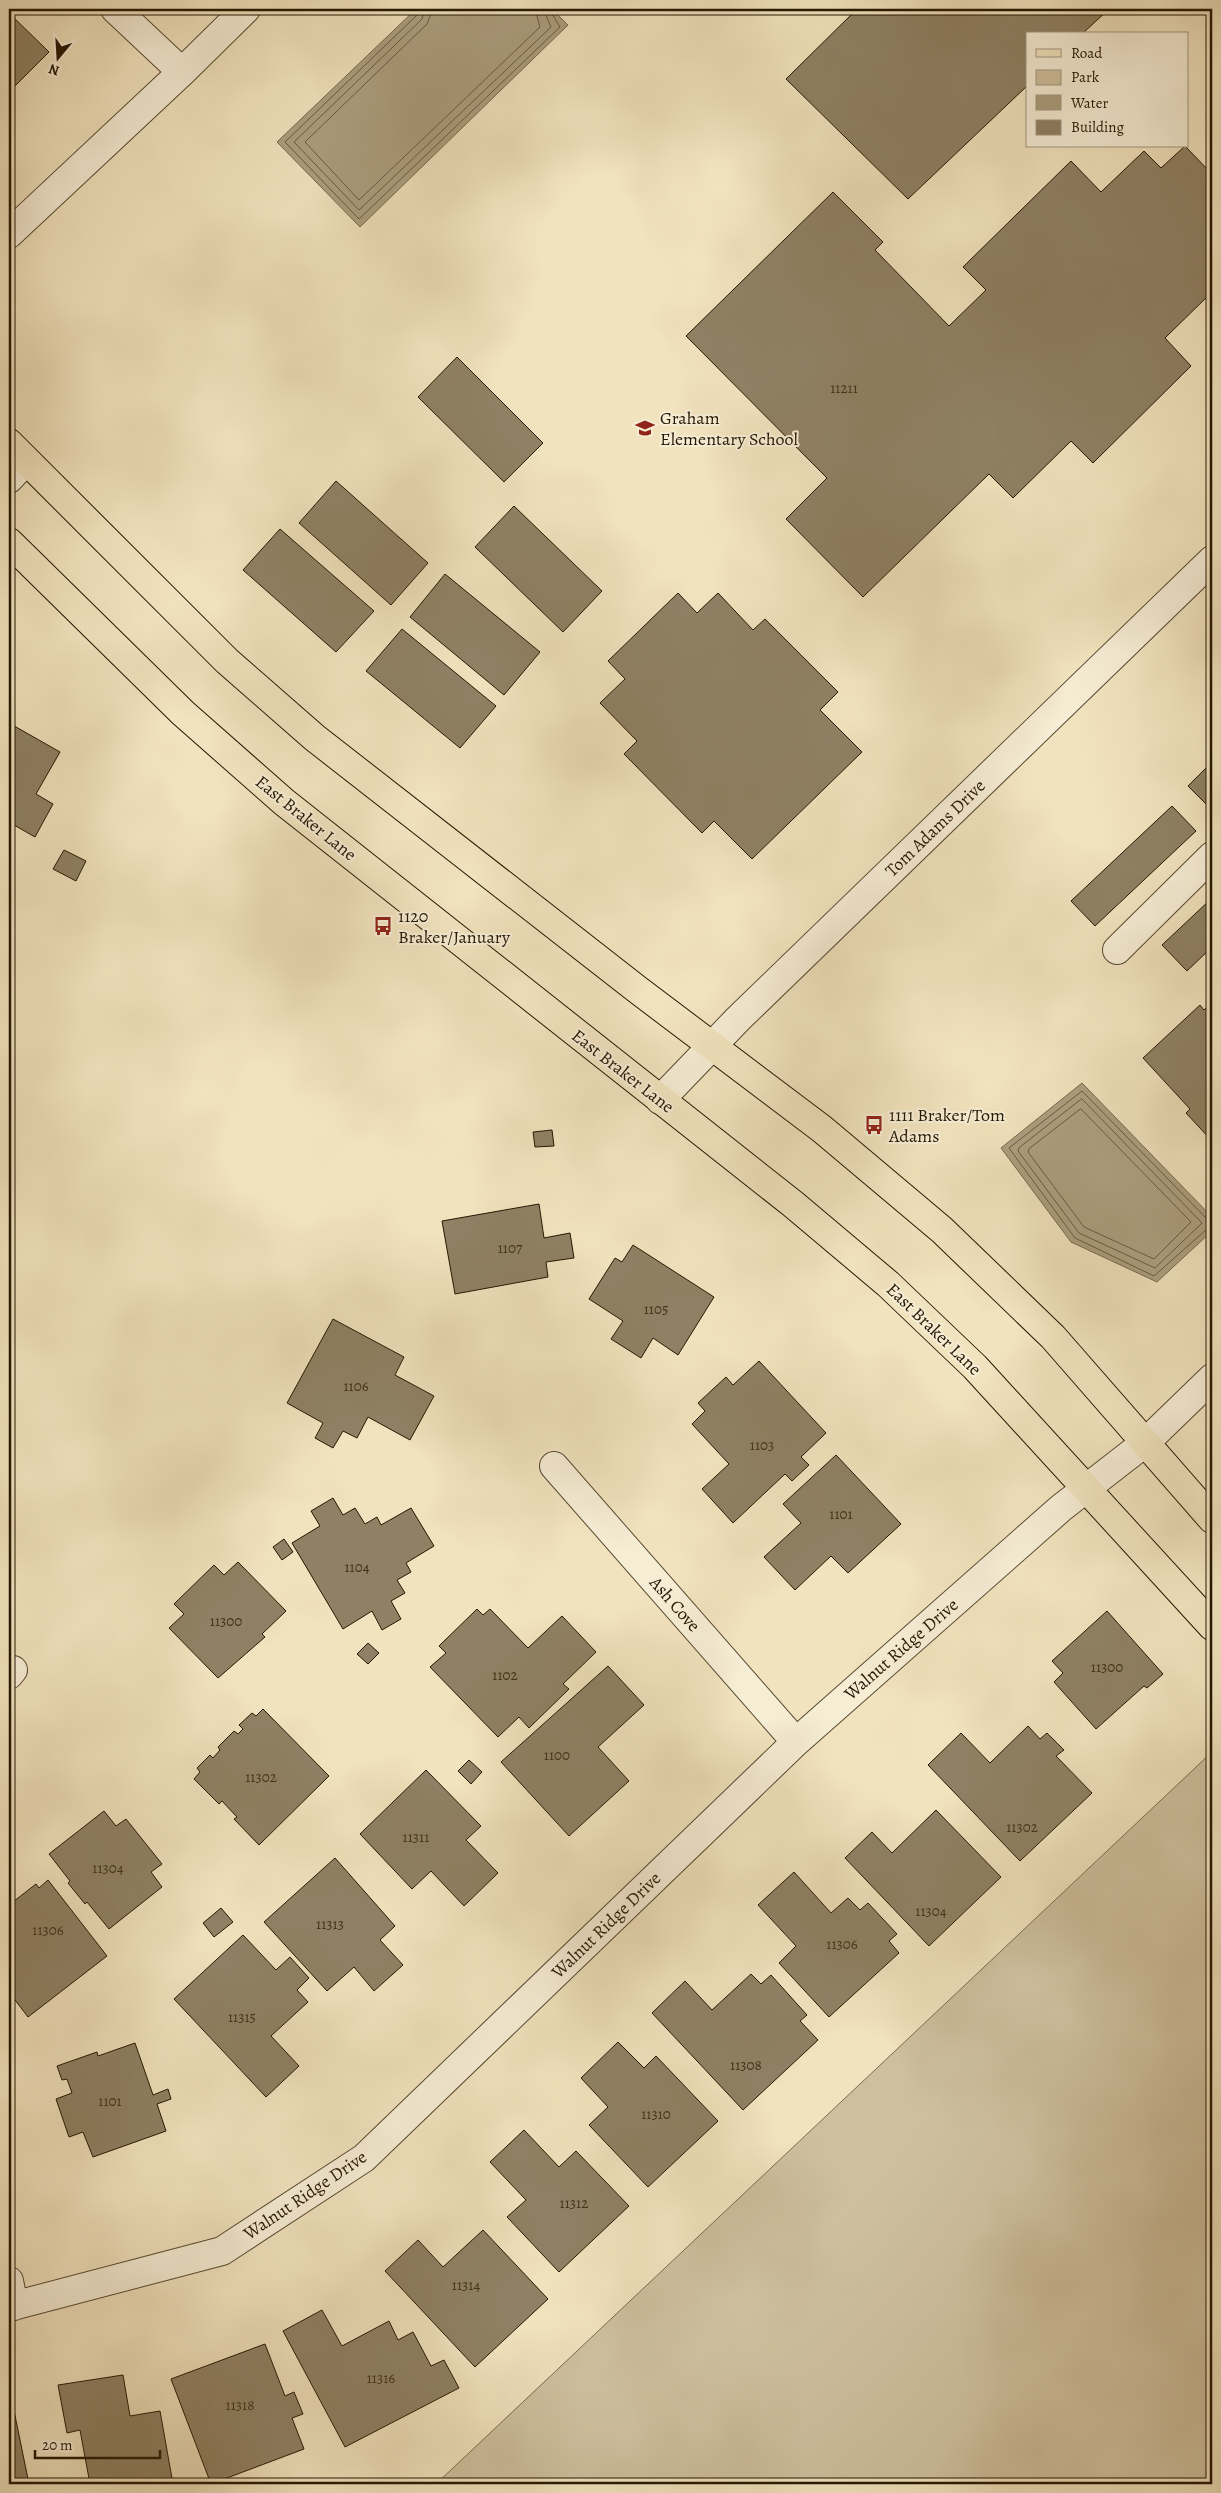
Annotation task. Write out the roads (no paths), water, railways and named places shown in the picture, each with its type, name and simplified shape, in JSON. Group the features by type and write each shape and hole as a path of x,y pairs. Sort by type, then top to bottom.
{"main road":[{"path":"14,461 227,661 315,738 822,1129 942,1230 1053,1337 1212,1518"},
{"name":"East Braker Lane","path":"9,542 183,713 284,802 793,1204 888,1284 975,1368 1212,1626"}],"street":[{"path":"115,9 182,72"},
{"path":"9,234 182,72 246,9"},
{"name":"Tom Adams Drive","path":"660,1100 712,1045 1212,560"},
{"path":"1117,950 1212,856"},
{"name":"Walnut Ridge Drive","path":"10,2298 222,2251 364,2158 796,1742 1061,1508 1146,1442 1212,1378"},
{"name":"Ash Cove","path":"554,1466 796,1742"}],"water":[{"path":"416,9 552,9 568,25 360,227 277,142"},
{"path":"1082,1083 1212,1217 1212,1231 1157,1282 1071,1242 1001,1148"}],"place":[{"name":"Graham Elementary School","path":"645,428"},
{"name":"1120 Braker/January","path":"383,926"},
{"name":"1111 Braker/Tom Adams","path":"874,1125"}]}
